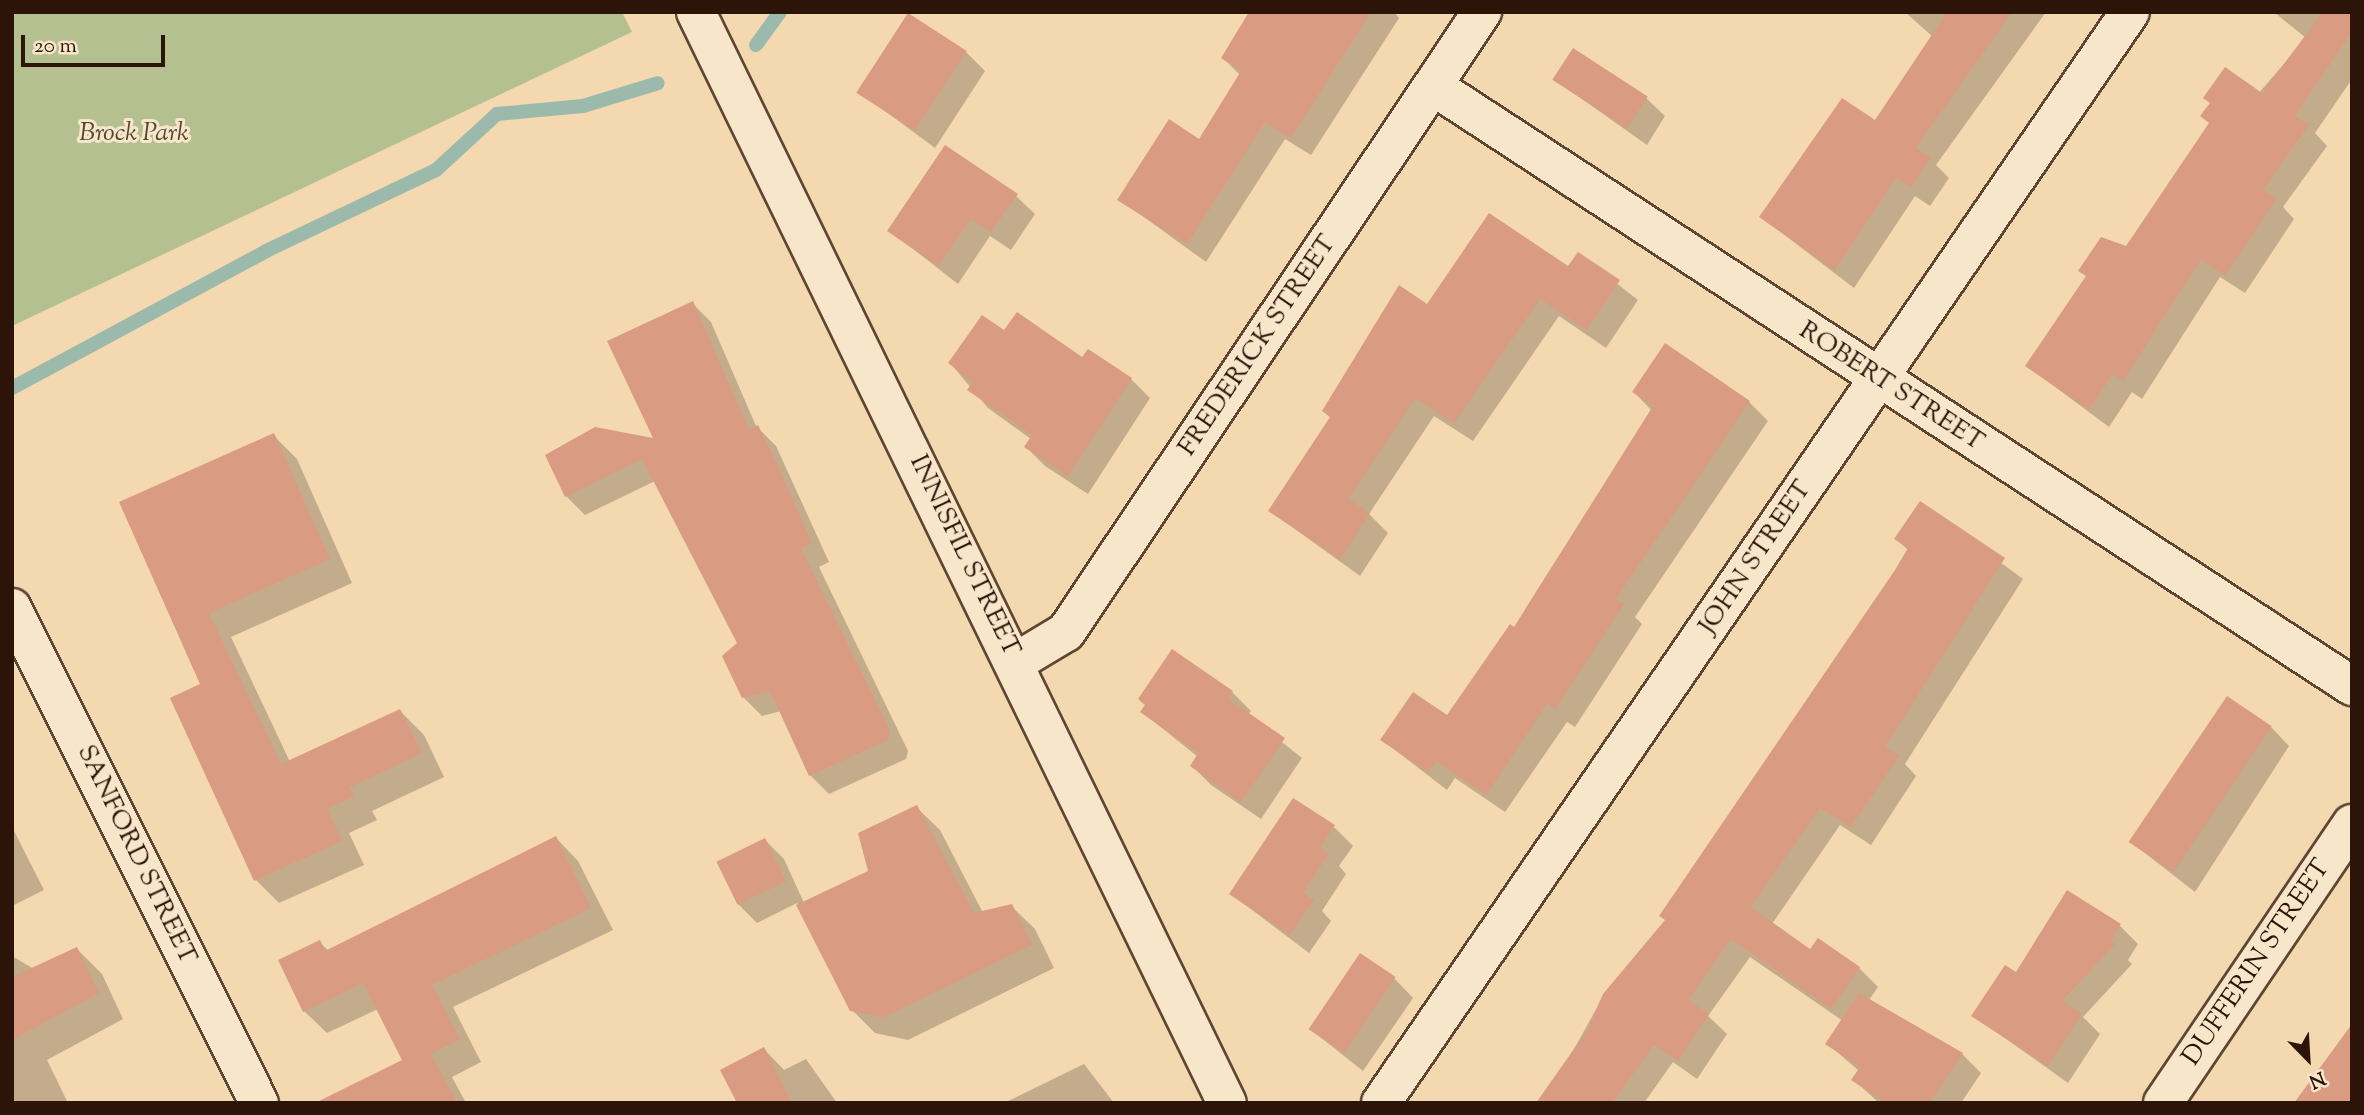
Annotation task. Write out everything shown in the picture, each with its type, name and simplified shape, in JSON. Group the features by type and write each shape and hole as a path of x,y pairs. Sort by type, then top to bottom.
{"street":[{"name":"INNISFIL STREET","path":"696,12 1016,662 1227,1103"},
{"name":"FREDERICK STREET","path":"1016,662 1066,632 1482,12"},
{"name":"JOHN STREET","path":"1381,1103 2130,12"},
{"name":"ROBERT STREET","path":"1433,86 1878,379 2352,685"},
{"name":"SANFORD STREET","path":"12,608 259,1103"},
{"name":"DUFFERIN STREET","path":"2163,1103 2352,824"}],"green space":[{"name":"Brock Park","path":"12,12 622,12 632,32 12,326"}],"building":[{"path":"1249,12 1371,12 1291,138 1265,122 1187,244 1117,200 1169,119 1199,139 1241,71 1221,58"},
{"path":"1947,12 2012,12 1916,148 1931,157 1911,188 1896,178 1835,270 1759,217 1842,98 1875,120"},
{"path":"2323,12 2352,12 2352,32 2295,116 2309,125 2263,190 2277,198 2225,276 2201,259 2123,381 2113,374 2089,410 2025,366 2086,276 2078,271 2101,237 2126,246 2209,123 2200,116 2210,103 2203,98 2225,67 2262,93"},
{"path":"908,13 967,51 915,131 856,93"},
{"path":"1573,48 1648,96 1627,128 1552,80"},
{"path":"945,145 1018,194 991,232 971,219 938,266 887,231"},
{"path":"1489,213 1568,266 1578,252 1620,280 1587,330 1540,299 1454,423 1415,398 1348,499 1370,513 1340,559 1268,511 1330,417 1322,411 1399,285 1427,304"},
{"path":"693,301 749,430 758,425 776,462 812,543 801,548 890,731 888,740 809,776 770,691 742,698 722,656 737,643 642,459 565,497 545,455 595,427 653,438 607,341"},
{"path":"1017,312 1082,357 1088,349 1132,378 1068,476 1024,447 1032,435 967,390 973,382 948,363 982,315 1004,330"},
{"path":"1665,343 1750,401 1616,599 1624,604 1555,709 1547,704 1486,795 1436,761 1428,772 1380,740 1413,692 1447,715 1510,624 1514,627 1653,406 1632,392"},
{"path":"274,433 330,559 209,613 281,764 400,709 422,753 350,787 354,796 327,809 342,841 254,881 170,698 200,684 119,502"},
{"path":"1920,501 2005,558 1885,747 1899,756 1851,827 1820,808 1751,907 1810,949 1818,938 1860,967 1831,1009 1731,939 1688,1000 1709,1014 1678,1061 1654,1045 1612,1103 1536,1103 1588,1029 1603,994 1665,920 1659,916 1895,570 1908,548 1894,539"},
{"path":"1172,649 1233,691 1228,699 1285,738 1241,802 1190,766 1198,753 1140,712 1145,705 1138,699"},
{"path":"2227,696 2272,726 2173,872 2129,842"},
{"path":"1293,798 1335,825 1320,848 1329,854 1303,893 1314,900 1290,935 1229,894"},
{"path":"917,805 974,913 1012,904 1032,945 884,1017 850,1011 796,905 868,871 858,833"},
{"path":"556,836 591,908 432,985 460,1039 431,1054 457,1103 315,1103 402,1060 363,983 303,1012 278,960 320,940 325,951"},
{"path":"765,838 786,881 738,905 716,862"},
{"path":"2067,890 2121,924 2110,941 2115,944 2062,1001 2082,1014 2048,1066 1971,1016 2005,965 2016,972"},
{"path":"77,947 99,993 12,1040 12,977"},
{"path":"1360,953 1396,977 1344,1053 1309,1029"},
{"path":"1859,993 1963,1053 1930,1103 1886,1103 1851,1080 1860,1067 1825,1044"},
{"path":"2352,1024 2352,1103 2294,1103"},
{"path":"764,1047 792,1103 737,1103 720,1070"}],"waterway":[{"path":"756,45 780,12"},
{"path":"12,388 266,251 436,170 497,114 583,106 658,83"}]}
